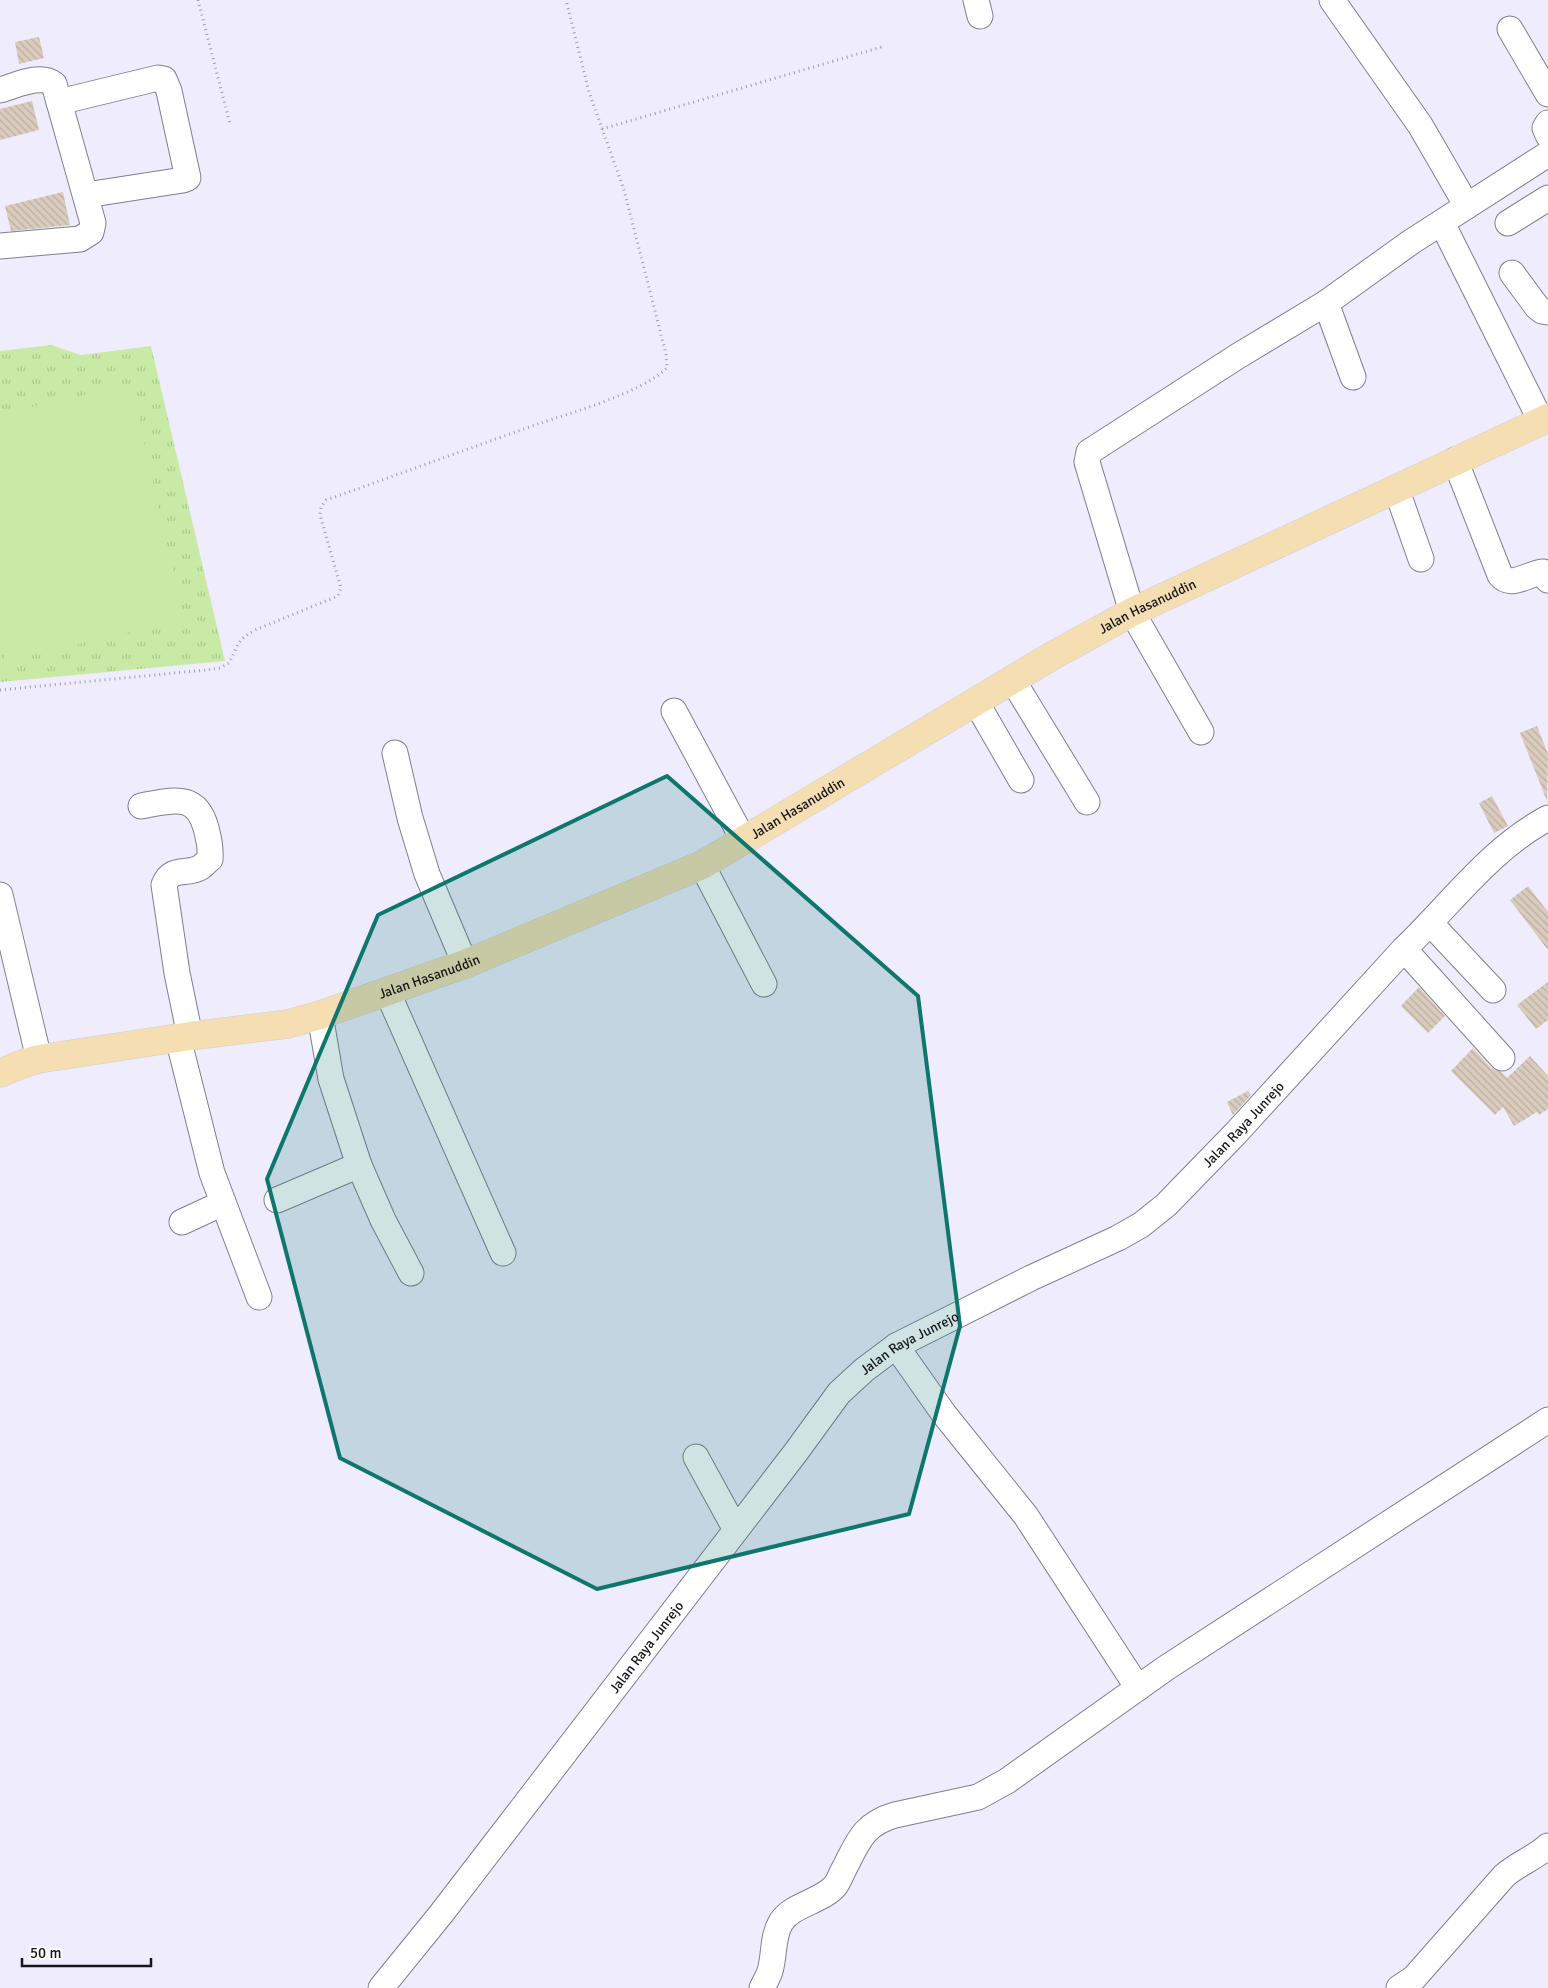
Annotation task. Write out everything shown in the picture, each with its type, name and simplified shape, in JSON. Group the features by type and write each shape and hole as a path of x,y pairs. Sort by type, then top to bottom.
{"main road":[{"name":"Jalan Hasanuddin","path":"0,1073 25,1063 39,1060 184,1037 280,1025 320,1015 465,964 702,865 1012,679 1132,612 1544,420"}],"street":[{"path":"1332,0 1420,125 1467,206"},
{"path":"1510,29 1548,94"},
{"path":"0,71 25,83"},
{"path":"0,90 42,78 54,84 93,223 91,232 80,238 0,246"},
{"path":"59,102 158,78 164,78 169,91 188,178 86,195"},
{"path":"1548,122 1545,128 1548,135"},
{"path":"1201,732 1132,612 1087,462 1089,452 1238,356 1326,303 1380,263 1548,154"},
{"path":"1508,223 1548,198"},
{"path":"1442,223 1544,420"},
{"path":"1512,273 1537,307 1542,311 1548,312"},
{"path":"1326,303 1353,377"},
{"path":"1455,460 1500,575 1504,580 1510,582 1543,572 1548,580"},
{"path":"1396,488 1420,559"},
{"path":"1012,679 1087,802"},
{"path":"976,702 1021,780"},
{"path":"674,711 744,841"},
{"path":"395,753 410,818 427,874 465,964"},
{"path":"141,806 177,800 192,803 198,808 211,846 210,859 200,868 172,874 167,878 164,885 184,1037 212,1173 259,1296"},
{"name":"Jalan Raya Junrejo","path":"381,1988 441,1914 839,1393 864,1370 896,1346 1031,1278 1118,1238 1141,1225 1166,1206 1236,1133 1404,949 1431,924 1486,864 1508,844 1548,818"},
{"path":"702,865 764,984"},
{"path":"0,894 39,1060"},
{"path":"1431,924 1493,990"},
{"path":"1404,949 1502,1058"},
{"path":"387,991 503,1253"},
{"path":"320,1015 331,1079 359,1165 380,1213 412,1273"},
{"path":"278,1200 359,1165"},
{"path":"182,1222 222,1203"},
{"path":"896,1346 944,1414 1026,1516 1138,1688"},
{"path":"762,1988 770,1971 775,1939 782,1922 800,1907 824,1895 835,1886 861,1838 873,1824 895,1815 978,1797 1013,1778 1166,1668 1548,1420"},
{"path":"696,1457 736,1530"},
{"path":"1398,1988 1414,1978 1504,1876 1515,1866 1542,1852 1548,1846"}],"path":[{"path":"198,0 230,124"},
{"path":"0,690 220,668 229,663 236,645 254,630 338,596 341,588 320,515 321,507 326,500 597,403 643,385 660,375 667,368 666,354 624,190 589,92 566,0"},
{"path":"602,128 884,46"}],"highlighted area":[{"path":"667,776 918,996 960,1326 909,1514 597,1589 340,1458 267,1179 378,915"}],"green space":[{"path":"51,345 81,355 151,346 225,661 0,682 0,351"},
{"path":"131,384 184,620 5,661 0,638 0,414"}],"building":[{"path":"39,37 44,58 19,64 15,42"},
{"path":"32,101 39,130 0,140 0,109"},
{"path":"63,192 70,225 11,231 5,206"},
{"path":"1537,726 1548,754 1547,801 1520,733"},
{"path":"1492,796 1508,826 1494,833 1479,803"},
{"path":"1528,886 1548,912 1548,950 1510,900"},
{"path":"1548,982 1548,1020 1536,1029 1517,1005"},
{"path":"1419,987 1445,1016 1428,1033 1401,1006"},
{"path":"1473,1048 1491,1068 1501,1072 1507,1078 1530,1056 1548,1076 1548,1109 1539,1115 1537,1112 1514,1126 1503,1107 1495,1115 1451,1071"},
{"path":"1248,1091 1251,1095 1233,1115 1227,1102"}]}
